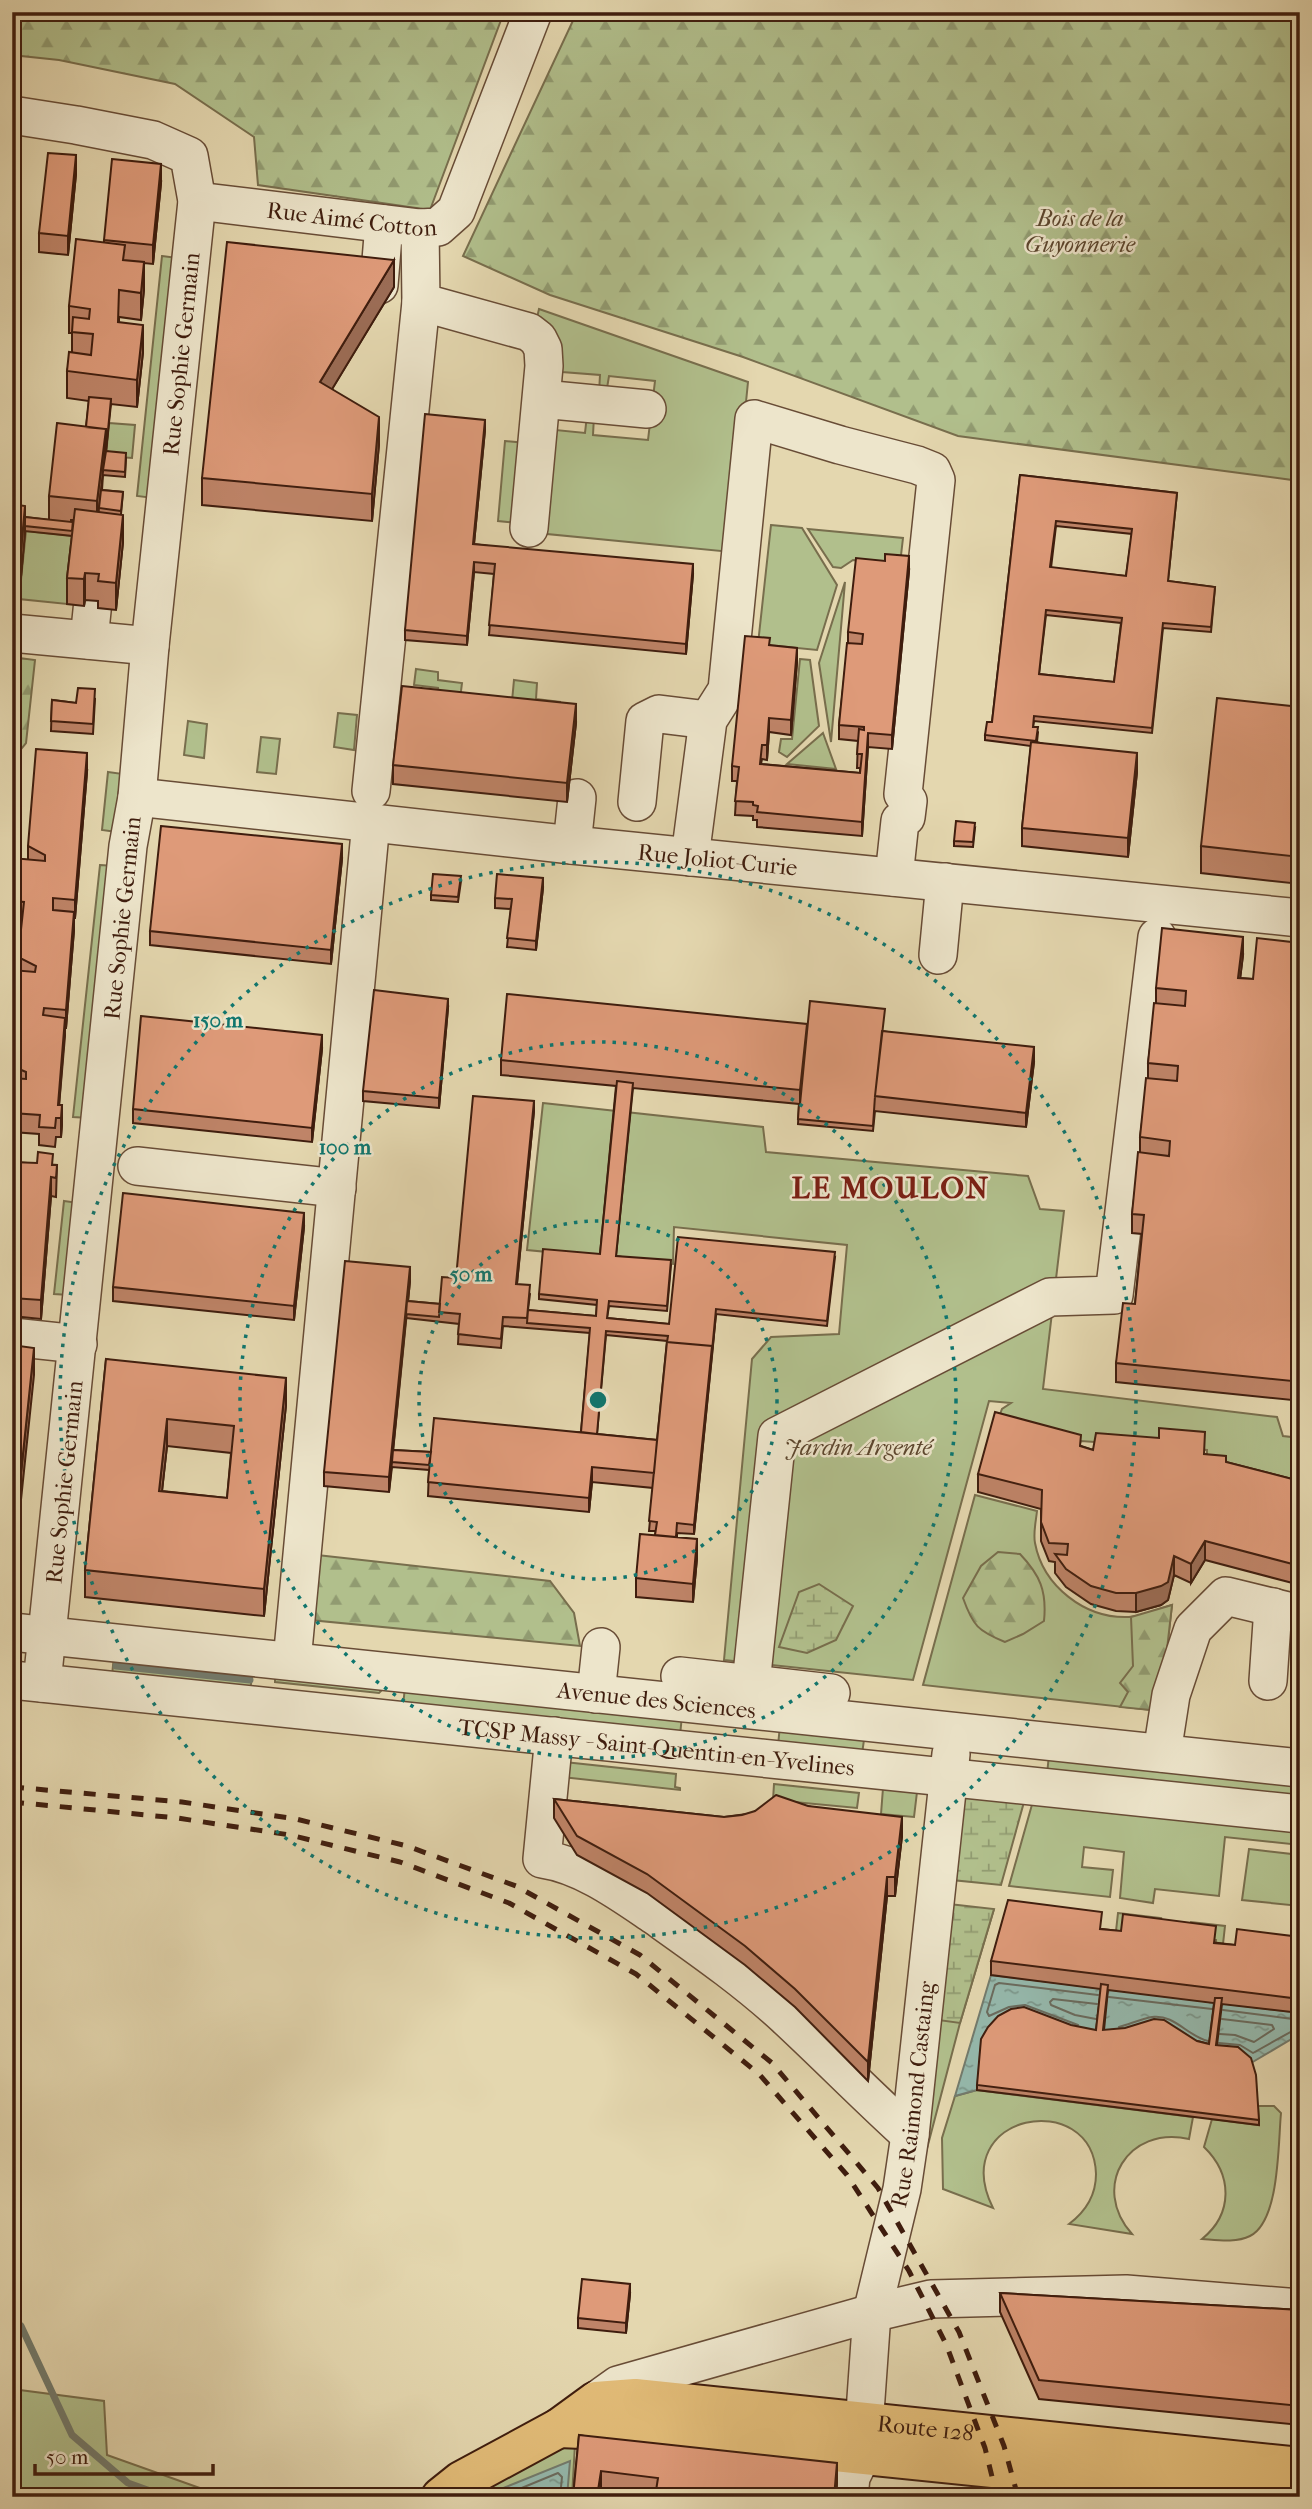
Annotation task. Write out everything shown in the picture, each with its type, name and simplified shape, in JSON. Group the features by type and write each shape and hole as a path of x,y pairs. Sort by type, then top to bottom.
{"main road":[{"name":"Route 128","path":"596,2401 635,2398 864,2438 1073,2486 1277,2497"},
{"path":"441,2497 461,2481 559,2428 596,2401"},
{"name":"Route 128","path":"559,2428 864,2438 1300,2468"}],"street":[{"name":"Rue Aimé Cotton","path":"197,201 420,228 438,227 456,211 533,12"},
{"name":"Rue Sophie Germain","path":"12,115 153,140 189,156 197,201 48,1636 27,1681"},
{"path":"380,285 384,224"},
{"path":"292,1661 371,806 421,302 420,228"},
{"path":"421,302 529,332 538,339 543,349 542,399 528,527"},
{"path":"542,399 647,409"},
{"path":"690,857 708,720 727,690 754,419 917,465 932,471 936,480 903,794 908,801 906,817 900,821 894,877"},
{"path":"89,640 93,601"},
{"path":"12,633 150,646"},
{"path":"637,802 645,721 659,714 708,720"},
{"name":"Rue Joliot-Curie","path":"137,797 371,806 572,845 1300,918"},
{"path":"572,845 577,798"},
{"path":"939,955 945,882"},
{"path":"741,1688 777,1436 1050,1297 1114,1295 1157,937"},
{"path":"137,1166 337,1188"},
{"path":"12,1337 78,1344"},
{"path":"1162,1754 1171,1695 1193,1629 1226,1596 1286,1610 1268,1681"},
{"path":"1211,1650 1212,1609"},
{"name":"Avenue des Sciences","path":"12,1632 1300,1768"},
{"path":"596,1694 601,1647"},
{"path":"680,1676 741,1688 864,1697"},
{"name":"TCSP Massy - Saint-Quentin-en-Yvelines","path":"27,1681 1300,1814"},
{"name":"Rue Raimond Castaing","path":"849,2497 851,2477 864,2438 872,2313 902,2189 910,2135 953,1732"},
{"path":"554,1736 542,1859 561,1862 592,1877 638,1905 718,1961 785,2016 910,2135"},
{"path":"596,2401 618,2385 872,2313 931,2299 1126,2294 1300,2308"}],"green space":[{"path":"12,12 504,12 430,210 258,185 254,137 175,84 59,60 12,55"},
{"name":"Bois de la Guyonnerie","path":"577,12 1300,12 1300,481 958,436 743,357 550,295 463,256"},
{"path":"162,256 178,258 153,498 137,496"},
{"path":"539,309 748,382 731,552 537,533 556,430 585,433 587,415 594,416 593,435 648,440 655,381 609,376 606,394 599,393 600,375 562,372 535,326"},
{"path":"109,423 135,425 132,458 106,456"},
{"path":"505,441 526,443 519,523 498,521"},
{"path":"771,525 802,528 837,585 817,650 758,644"},
{"path":"808,529 903,538 900,564 853,560 841,568 833,567"},
{"path":"26,531 75,536 67,604 19,599"},
{"path":"845,582 831,742 819,663"},
{"path":"12,657 35,660 26,743 18,753 12,774"},
{"path":"800,659 810,660 819,726 787,757 779,752 781,739 792,739"},
{"path":"416,669 438,672 438,680 462,683 460,699 438,697 438,688 414,685"},
{"path":"514,680 537,683 536,699 560,702 559,717 511,712"},
{"path":"338,713 357,715 354,750 334,747"},
{"path":"188,721 207,724 204,758 184,755"},
{"path":"823,733 836,769 787,764"},
{"path":"261,737 280,739 276,774 257,772"},
{"path":"108,772 123,774 117,832 102,830"},
{"path":"100,865 115,866 89,1118 73,1117"},
{"name":"Jardin Argenté","path":"543,1103 763,1127 766,1152 1028,1176 1040,1209 1064,1211 1043,1389 1277,1417 1283,1436 1300,1438 1300,1491 1207,1467 1207,1450 1080,1443 997,1422 1002,1409 1011,1403 989,1401 913,1680 724,1660 752,1359 771,1337 839,1334 847,1245 674,1227 673,1264 527,1250"},
{"path":"64,1201 79,1203 69,1295 54,1294"},
{"path":"975,1495 1037,1511 1034,1539 1040,1559 1057,1586 1082,1606 1113,1616 1129,1617 1172,1605 1160,1711 923,1685"},
{"path":"998,1552 1020,1554 1041,1584 1044,1601 1044,1621 1005,1642 978,1626 963,1598 981,1566"},
{"path":"317,1555 550,1581 574,1613 580,1646 310,1620"},
{"path":"819,1584 853,1606 836,1640 807,1653 779,1647 799,1592"},
{"path":"1172,1605 1160,1711 1120,1707 1128,1692 1120,1683 1133,1666 1131,1617"},
{"path":"114,1655 253,1670 250,1691 112,1676"},
{"path":"275,1672 384,1688 379,1693 275,1682"},
{"path":"405,1686 682,1715 680,1736 403,1707"},
{"path":"780,1725 865,1733 862,1754 778,1746"},
{"path":"1049,1754 1300,1780 1300,1801 1047,1775"},
{"path":"555,1761 676,1774 675,1787 680,1790 553,1776"},
{"path":"774,1784 859,1793 857,1808 773,1800"},
{"path":"883,1788 917,1792 914,1817 881,1814"},
{"path":"961,1795 1024,1802 1001,1885 952,1880"},
{"path":"1033,1801 1300,1828 1300,1845 1225,1837 1219,1896 1155,1889 1153,1903 1120,1898 1124,1852 1084,1847 1082,1867 1113,1870 1110,1897 1009,1886"},
{"path":"1249,1849 1300,1855 1300,1906 1242,1900"},
{"path":"949,1904 994,1909 960,2023 938,2020"},
{"path":"994,1909 960,2023 924,2160 938,2020"},
{"path":"1118,1913 1161,1918 1160,1921 1190,1925 1191,1922 1225,1926 1222,1953 1215,1952 1216,1940 1115,1940"},
{"path":"977,2090 1193,2117 1189,2139 1167,2137 1148,2141 1133,2151 1122,2164 1115,2180 1115,2197 1120,2216 1132,2234 1069,2224 1089,2202 1096,2174 1089,2147 1072,2129 1050,2121 1026,2123 1004,2133 989,2150 984,2176 993,2208 943,2189 942,2138 955,2096"},
{"path":"1258,2106 1274,2106 1281,2113 1276,2180 1267,2215 1260,2228 1245,2238 1202,2239 1219,2218 1226,2194 1220,2170 1204,2147 1212,2119 1259,2125"},
{"path":"12,2389 104,2401 107,2455 225,2497 12,2497"},
{"path":"575,2444 572,2497 459,2497 536,2454"}],"water":[{"path":"991,1975 1300,2013 1300,2034 1251,2063 1147,2026 981,2044 977,2090 955,2096"},
{"path":"570,2461 567,2497 486,2497 496,2491"}],"building":[{"path":"48,153 76,155 68,236 39,233"},
{"path":"112,159 161,164 153,245 104,240"},
{"path":"76,239 125,245 123,260 144,262 141,293 119,290 118,322 143,325 137,380 67,371 69,352 91,355 93,334 72,332 73,317 89,319 90,309 69,306"},
{"path":"227,242 394,260 320,382 379,417 372,494 202,478"},
{"path":"89,397 111,399 106,451 106,429 86,427"},
{"path":"425,414 485,420 473,544 693,564 686,644 489,625 495,564 474,562 467,636 405,630"},
{"path":"57,423 106,429 97,501 49,496"},
{"path":"106,451 126,453 125,472 103,470"},
{"path":"1020,475 1177,493 1168,581 1215,587 1211,627 1163,623 1152,728 1034,716 1033,727 1038,727 1036,741 985,735 987,722 992,722","holes":["1056,521 1132,529 1126,576 1050,567","1046,610 1122,618 1114,682 1039,674"]},
{"path":"101,490 123,492 121,511 99,508"},
{"path":"12,504 25,506 19,572 12,571"},
{"path":"75,509 123,515 116,583 98,581 99,574 85,573 84,579 67,578"},
{"path":"25,517 71,522 73,520 72,531 25,526"},
{"path":"885,554 909,556 892,735 868,733 862,822 757,812 758,806 753,805 753,802 735,801 739,767 732,766 745,636 770,638 769,645 797,648 791,720 769,718 767,745 762,745 760,764 860,773 862,754 857,754 859,729 864,730 864,727 839,725 847,643 862,644 863,634 848,632 856,558 885,561"},
{"path":"402,686 576,704 567,783 393,765"},
{"path":"78,688 95,689 93,724 51,721 52,700 76,703"},
{"path":"1217,698 1300,707 1300,857 1201,846"},
{"path":"1031,742 1137,753 1128,838 1022,828"},
{"path":"36,749 87,753 75,900 53,898 53,910 74,912 66,1010 44,1008 43,1015 65,1018 58,1105 62,1105 61,1118 56,1118 55,1128 39,1127 40,1115 12,1113 12,1078 26,1079 26,1072 12,1066 12,970 35,972 36,966 18,957 24,902 12,901 12,858 45,861 45,855 28,846"},
{"path":"956,821 975,823 973,842 954,841"},
{"path":"161,826 342,844 331,950 150,931"},
{"path":"433,874 461,876 458,897 431,895"},
{"path":"497,874 543,878 536,941 507,938 512,899 495,898"},
{"path":"1162,928 1243,937 1238,978 1253,979 1257,938 1300,943 1300,1359 1294,1358 1292,1381 1116,1363 1123,1303 1135,1304 1144,1215 1132,1214 1138,1152 1169,1156 1170,1141 1140,1137 1146,1078 1177,1081 1178,1066 1148,1063 1154,1003 1185,1006 1186,991 1156,988"},
{"path":"374,990 448,999 439,1098 363,1091"},
{"path":"507,994 807,1024 800,1090 501,1060"},
{"path":"810,1001 885,1009 873,1126 798,1119"},
{"path":"141,1016 322,1035 312,1128 133,1109"},
{"path":"882,1031 1034,1047 1026,1113 875,1096"},
{"path":"617,1081 633,1083 616,1256 671,1260 667,1306 609,1301 607,1318 669,1324 678,1237 835,1252 827,1321 716,1309 712,1351 712,1346 667,1342 668,1336 606,1331 597,1434 581,1432 590,1328 527,1323 528,1310 596,1316 597,1300 539,1294 543,1249 600,1254"},
{"path":"473,1096 534,1101 516,1284 530,1285 527,1318 503,1317 501,1339 458,1334 460,1314 439,1312 442,1277 456,1278"},
{"path":"38,1152 53,1154 52,1165 57,1165 56,1178 51,1177 41,1300 12,1298 12,1162 37,1163"},
{"path":"123,1193 304,1213 294,1306 113,1287"},
{"path":"345,1261 410,1267 389,1477 324,1472"},
{"path":"407,1301 440,1304 439,1317 406,1314"},
{"path":"667,1342 712,1346 694,1525 677,1523 676,1537 655,1535 657,1522 649,1521"},
{"path":"12,1345 34,1348 12,1559"},
{"path":"106,1359 286,1378 264,1589 85,1570","holes":["167,1419 234,1426 227,1498 159,1491"]},
{"path":"995,1412 1081,1435 1080,1446 1093,1450 1096,1433 1159,1438 1159,1428 1205,1432 1204,1454 1226,1456 1226,1462 1300,1481 1300,1566 1205,1541 1191,1564 1174,1556 1168,1582 1161,1586 1136,1593 1116,1593 1091,1586 1066,1569 1055,1554 1067,1555 1068,1544 1049,1543 1041,1522 1042,1490 978,1474"},
{"path":"434,1418 657,1440 654,1473 592,1467 589,1498 428,1482"},
{"path":"393,1450 431,1452 429,1465 392,1462"},
{"path":"640,1534 697,1539 693,1584 636,1578"},
{"path":"776,1795 808,1806 902,1817 895,1877 887,1877 868,2062 795,1989 745,1946 647,1874 577,1836 554,1799 724,1817 755,1811"},
{"path":"1008,1900 1102,1912 1100,1929 1121,1931 1123,1914 1216,1926 1214,1943 1235,1945 1237,1929 1300,1937 1300,1999 991,1961"},
{"path":"1101,1984 1108,1985 1103,2030 1125,2028 1154,2019 1164,2020 1197,2041 1209,2044 1215,1998 1222,1998 1216,2045 1238,2047 1251,2058 1256,2075 1259,2120 977,2085 981,2039 998,2016 1011,2009 1024,2007 1071,2025 1096,2030"},
{"path":"582,2279 630,2284 626,2323 578,2318"},
{"path":"1000,2293 1300,2310 1300,2406 1039,2380"},
{"path":"579,2435 837,2463 834,2497 655,2497 658,2478 601,2471 597,2497 573,2497"}],"waterway":[{"path":"116,1666 250,1680"},
{"path":"21,2326 72,2435 128,2483 167,2497"}],"railway":[{"path":"12,1787 182,1802 296,1819 407,1846 516,1886 640,1955 772,2063 878,2188 959,2332 1004,2446 1018,2497"},
{"path":"12,1802 177,1818 290,1835 400,1862 509,1903 636,1974 759,2074 847,2175 909,2271 946,2344 985,2448 997,2497"}],"district":[{"name":"LE MOULON","path":"891,1188"}]}
